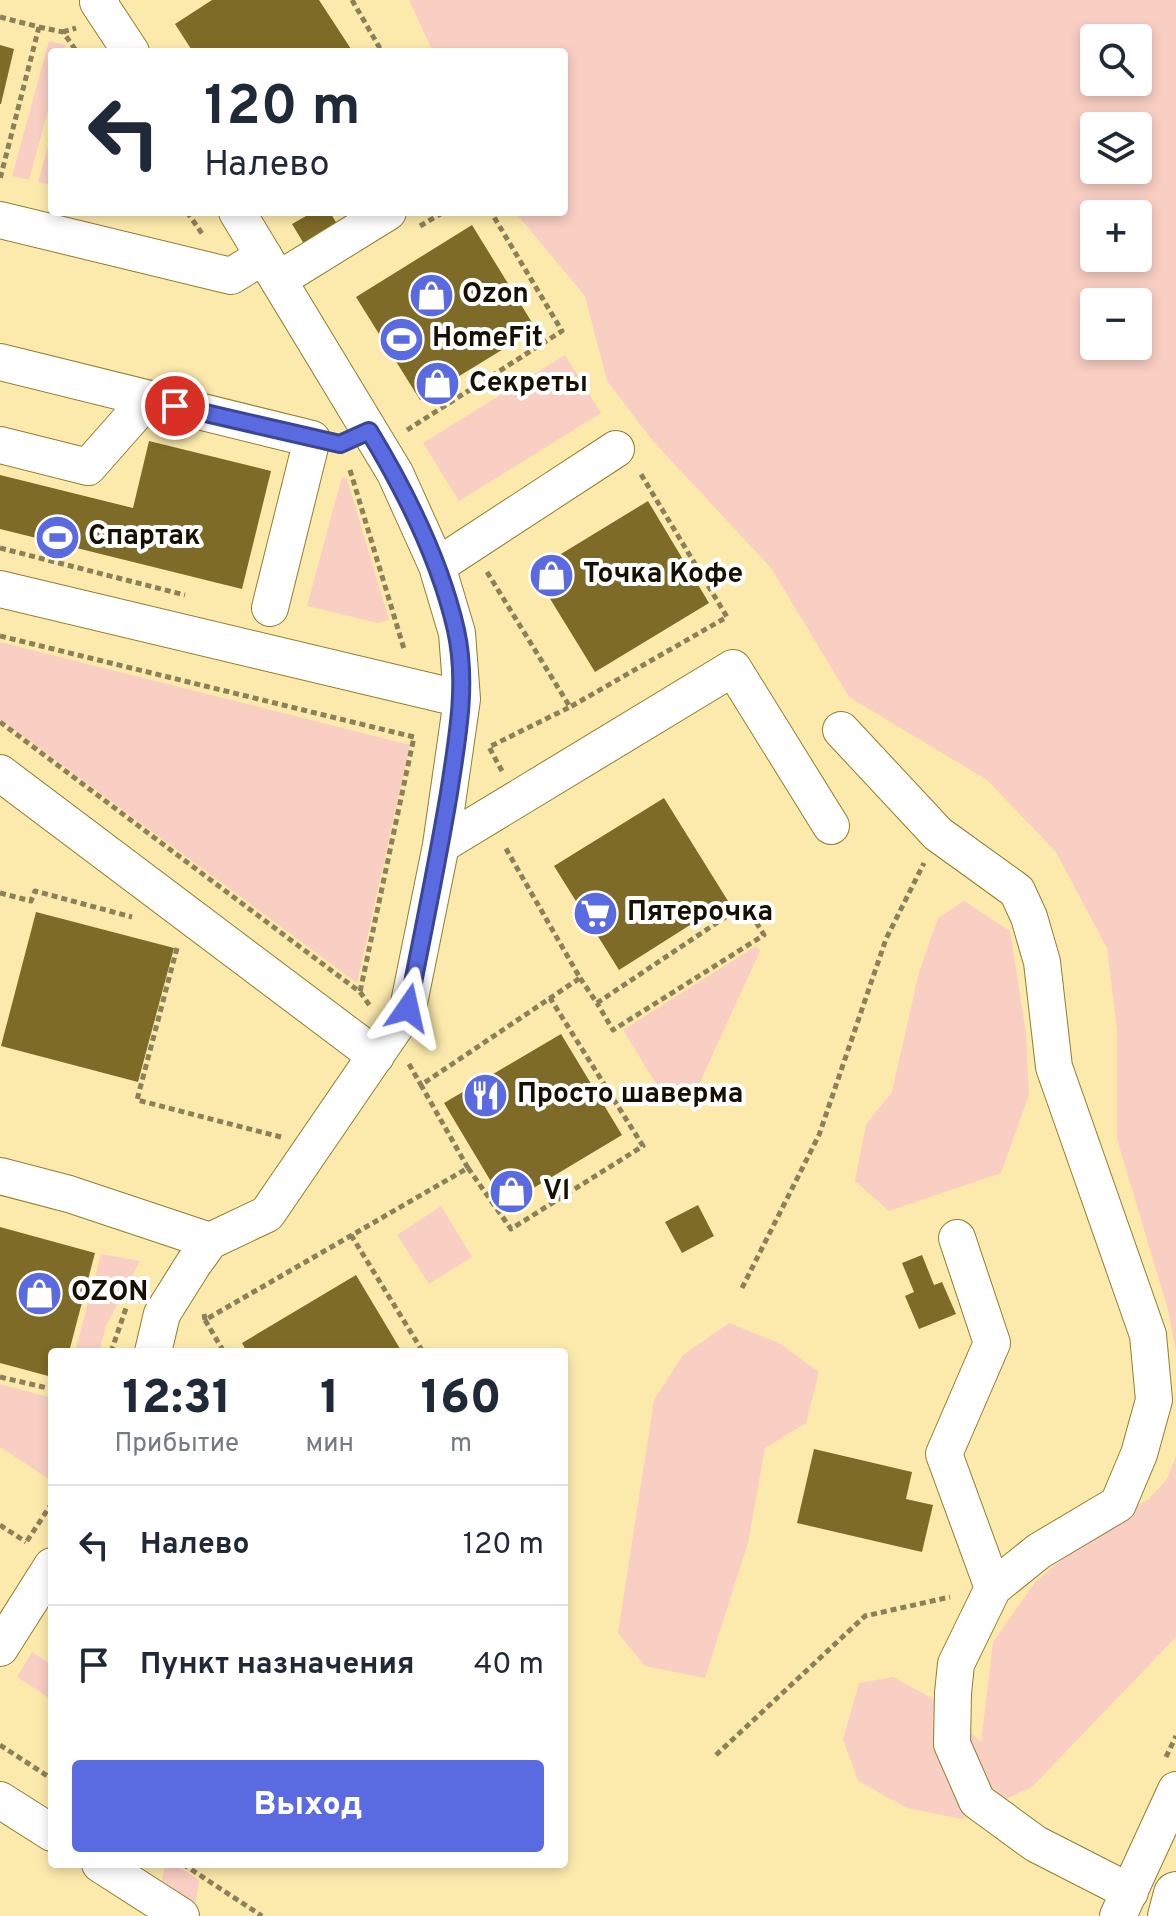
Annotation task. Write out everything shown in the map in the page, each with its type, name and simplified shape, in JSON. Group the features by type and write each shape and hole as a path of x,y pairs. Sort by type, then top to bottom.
{"main road":[{"path":"1170,1916 1176,1894"}],"lane":[{"path":"101,0 98,2 128,48"},
{"path":"154,1348 162,1314 202,1252 267,1214 408,1008 441,845 462,699 457,633 437,566 395,473 386,432 271,268 239,216"},
{"path":"0,220 231,276 271,268 403,220"},
{"path":"0,362 312,439 340,444 386,432"},
{"path":"0,445 88,467 148,399"},
{"path":"270,608 312,439"},
{"path":"437,566 625,456"},
{"path":"0,589 462,699"},
{"path":"441,845 733,668 831,826"},
{"path":"841,730 938,834 1017,891 1029,917 1042,962 1054,1067 1148,1335 1154,1400 1139,1454 1118,1504 1039,1551 993,1588 956,1664 952,1744 977,1801 1124,1904 1170,1776"},
{"path":"0,773 376,1056"},
{"path":"0,1176 69,1194 202,1252"},
{"path":"957,1238 992,1343 944,1454 993,1588"},
{"path":"0,1648 39,1554"},
{"path":"0,1800 48,1830"},
{"path":"106,1868 181,1916"}],"path":[{"path":"352,0 380,48"},
{"path":"0,17 63,32 74,48"},
{"path":"0,179 39,27"},
{"path":"186,228 200,231 239,216"},
{"path":"403,220 424,216"},
{"path":"386,432 562,331 493,216"},
{"path":"480,561 570,707 727,617 625,456"},
{"path":"0,636 414,737 360,992 0,722"},
{"path":"742,1288 819,1135 886,939 938,834"},
{"path":"517,837 504,845 580,978 613,1030 764,935 745,904 597,1003"},
{"path":"0,893 31,901 35,891 138,918"},
{"path":"178,946 137,1100 313,1145"},
{"path":"550,998 643,1146 511,1229 468,1168 421,1085 550,998 580,978"},
{"path":"205,1320 468,1168"},
{"path":"351,1235 421,1348"},
{"path":"202,1252 205,1320 222,1348"},
{"path":"112,1348 117,1326 130,1301"},
{"path":"0,1377 48,1388"},
{"path":"0,1525 39,1554"},
{"path":"716,1755 865,1616 993,1588"},
{"path":"1170,1776 1176,1736"},
{"path":"0,1745 48,1776"},
{"path":"189,1868 262,1916"}],"shaded area":[{"path":"409,0 1176,0 1176,1352 1168,1310 1117,1139 1117,1030 1107,948 1056,852 987,780 849,697 771,568 652,440 607,381 585,296 518,216 568,216 568,48 431,48"},
{"path":"49,41 66,45 65,48 48,48 48,111 29,180 12,176"},
{"path":"48,146 48,184 38,182"},
{"path":"565,355 601,413 459,501 423,443"},
{"path":"342,477 347,479 389,620 378,623 307,606"},
{"path":"0,642 410,745 357,983 0,719"},
{"path":"964,901 1010,931 1026,1033 1029,1095 1001,1173 889,1211 855,1181 866,1124 892,1092 919,972 938,918"},
{"path":"756,946 760,951 697,1089 669,1105 623,1030"},
{"path":"441,1206 472,1257 429,1284 397,1235"},
{"path":"101,1254 140,1261 106,1326 100,1348 76,1348"},
{"path":"729,1323 779,1343 819,1372 806,1423 765,1448 748,1543 705,1678 645,1666 618,1633 654,1400 683,1355"},
{"path":"0,1384 48,1397 48,1478 0,1447"},
{"path":"1176,1456 1176,1637 1032,1787 962,1819 907,1808 858,1781 843,1739 859,1683 893,1677 939,1702 981,1742 993,1642 1036,1581 1103,1525 1149,1499 1167,1479"},
{"path":"32,1652 48,1662 48,1697 17,1677"},
{"path":"164,1868 180,1868 199,1880 194,1914 160,1891"}],"building":[{"path":"212,0 319,0 350,48 190,48 175,24"},
{"path":"0,45 14,49 1,104 0,104"},
{"path":"306,216 332,216 337,224 304,244 292,224"},
{"path":"472,225 536,329 420,400 356,297"},
{"path":"149,441 271,471 242,589 0,529 0,475 133,508"},
{"path":"648,501 709,603 595,672 533,571"},
{"path":"664,798 728,901 619,970 554,866"},
{"path":"36,912 174,948 138,1082 1,1046"},
{"path":"561,1034 622,1135 505,1205 444,1103"},
{"path":"698,1205 714,1236 682,1253 665,1222"},
{"path":"0,1227 95,1253 70,1348 48,1348 48,1376 0,1363"},
{"path":"922,1255 934,1285 942,1282 956,1314 919,1329 905,1296 914,1292 902,1263"},
{"path":"356,1275 400,1348 245,1348 242,1343"},
{"path":"814,1449 912,1472 906,1499 933,1505 922,1552 797,1523"}],"place":[{"name":"Ozon","path":"431,295"},
{"name":"HomeFit","path":"401,339"},
{"name":"Секреты","path":"438,384"},
{"name":"Спартак","path":"57,537"},
{"name":"Точка Кофе","path":"552,575"},
{"name":"Пятерочка","path":"596,913"},
{"name":"Просто шаверма","path":"486,1095"},
{"name":"Vl","path":"512,1192"},
{"name":"OZON","path":"40,1293"}],"route":[{"path":"175,406 340,444 369,431 395,473 437,566 457,633 462,699 441,845 408,1008"}]}
